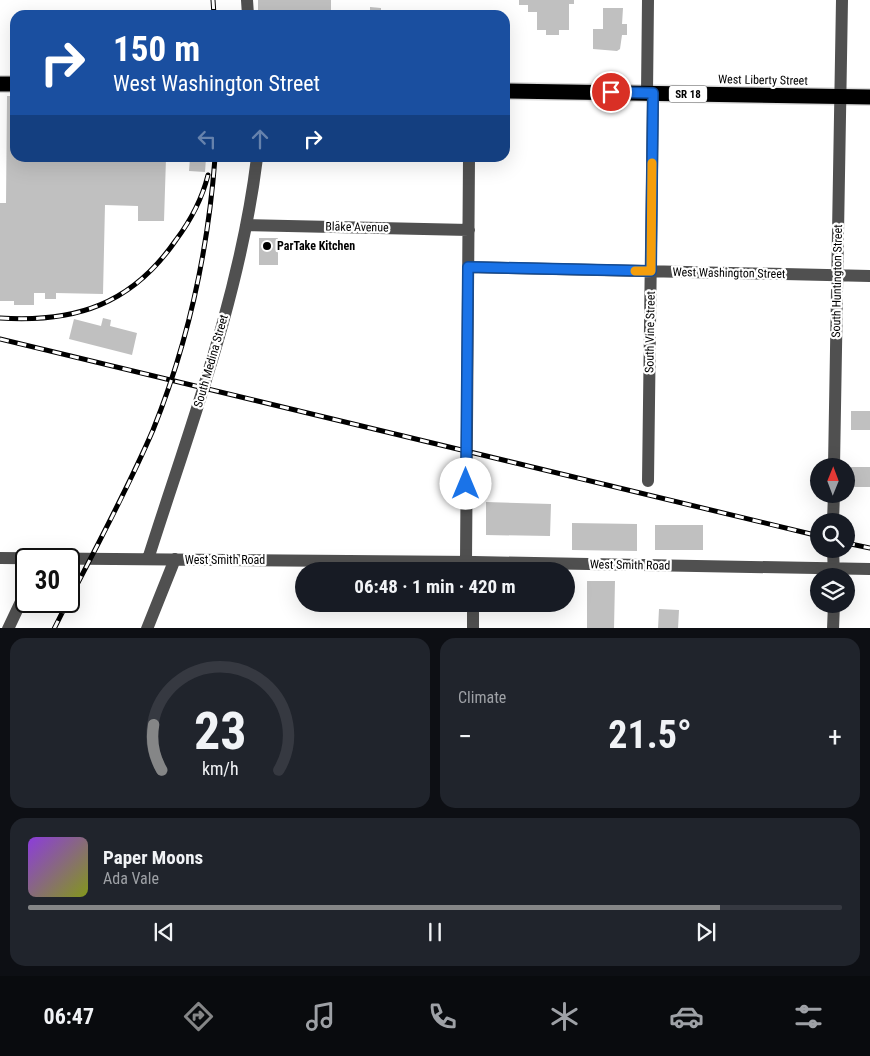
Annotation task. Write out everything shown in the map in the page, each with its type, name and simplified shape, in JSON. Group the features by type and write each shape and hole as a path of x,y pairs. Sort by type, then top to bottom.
{"highway":[{"name":"West Liberty Street","path":"510,91 870,97"}],"street":[{"name":"South Vine Street","path":"648,0 651,271 648,481"},
{"name":"South Huntington Street","path":"834,458 842,0"},
{"name":"South Medina Street","path":"148,559 213,355 246,225 256,162"},
{"path":"469,162 468,267 471,562"},
{"name":"Blake Avenue","path":"246,225 469,230"},
{"name":"West Washington Street","path":"468,267 870,276"},
{"name":"West Smith Road","path":"0,558 15,558"},
{"name":"West Smith Road","path":"80,559 323,562"},
{"path":"147,628 175,559"},
{"name":"West Smith Road","path":"575,567 810,572"},
{"name":"West Smith Road","path":"855,570 870,568"},
{"path":"473,628 474,612"},
{"path":"8,628 15,613"},
{"path":"833,628 834,613"}],"building":[{"path":"258,0 331,0 331,10 258,10"},
{"path":"519,0 574,0 574,4 569,4 569,30 559,30 559,35 546,35 546,30 537,30 537,12 528,12 528,5 519,5"},
{"path":"370,7 381,8 381,10 370,10"},
{"path":"603,8 623,8 622,24 627,24 627,35 622,35 620,49 617,51 593,49 593,29 603,29"},
{"path":"7,96 10,96 10,162 166,162 164,221 138,221 138,206 105,205 103,294 56,293 56,299 45,299 45,293 34,293 34,305 14,305 14,301 0,301 0,203 6,203"},
{"path":"190,162 206,162 205,172 189,171"},
{"path":"259,238 278,238 278,265 259,265"},
{"path":"103,318 111,320 110,326 137,333 132,355 69,339 74,319 101,326"},
{"path":"851,411 870,411 870,430 851,430"},
{"path":"855,467 870,467 870,487 855,487"},
{"path":"486,502 551,504 550,536 486,535"},
{"path":"572,523 637,524 637,551 572,550"},
{"path":"655,525 703,525 703,550 655,550"},
{"path":"587,581 615,581 614,628 587,628"},
{"path":"659,609 679,610 678,628 658,628"}],"railway":[{"path":"213,0 214,10"},
{"path":"80,579 113,516 153,430 176,364 195,296 202,262 215,162"},
{"path":"0,318 28,319 53,317 100,305 121,294 141,280 159,262 176,240 195,209 208,175"},
{"path":"0,339 810,534"},
{"path":"855,545 870,548"},
{"path":"54,628 62,613"}],"slow traffic":[{"path":"635,271 651,271 652,163"}],"place":[{"name":"ParTake Kitchen","path":"267,246"}],"route":[{"path":"466,484 468,267 651,271 653,93 611,92"}]}
